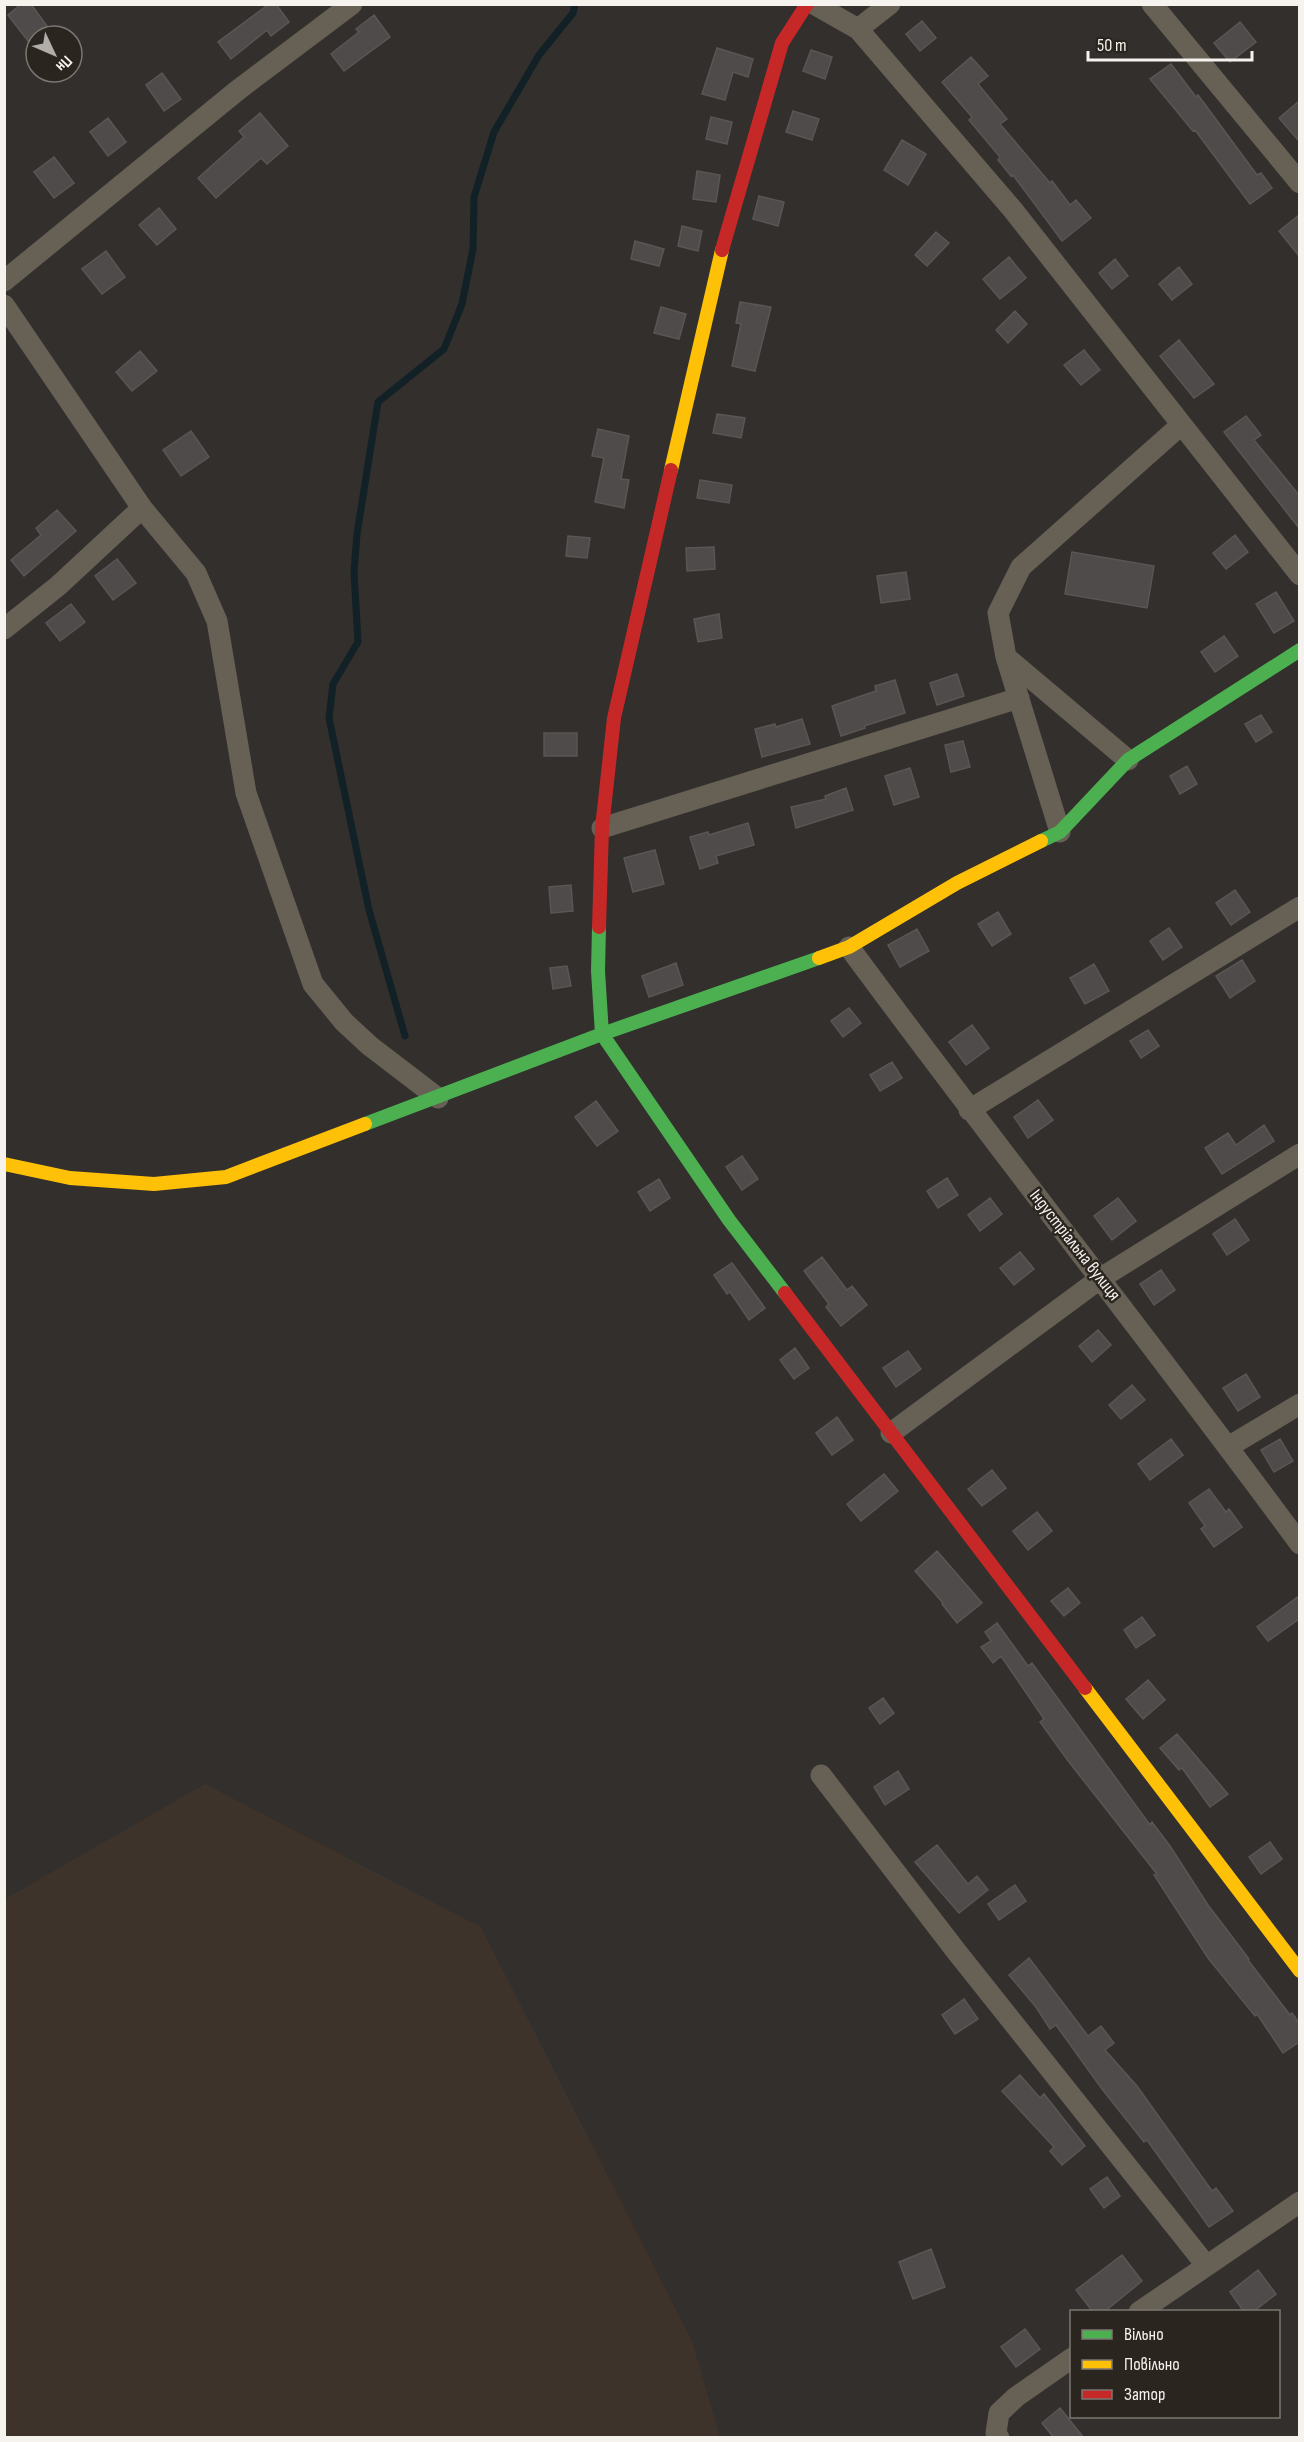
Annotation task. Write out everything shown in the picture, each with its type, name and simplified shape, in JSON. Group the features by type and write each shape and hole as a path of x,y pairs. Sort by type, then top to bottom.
{"street":[{"path":"4,281 238,90 352,4"},
{"path":"807,4 782,44 728,224 614,718 602,828 598,971 602,1034 729,1220 1299,1971"},
{"path":"814,4 858,29 1012,210 1299,575"},
{"path":"858,29 890,4"},
{"path":"1152,4 1299,183"},
{"path":"4,305 142,508 196,573 217,621 246,794 313,984 344,1022 370,1046 438,1098"},
{"path":"1060,832 1006,657 998,613 1021,567 1180,425"},
{"path":"4,629 58,586 142,508"},
{"path":"4,1164 70,1178 154,1184 226,1177 602,1034 849,947 957,883 1060,832 1128,760 1299,650"},
{"path":"1006,657 1128,760"},
{"path":"602,828 1019,698"},
{"path":"969,1110 1299,907"},
{"name":"Індустріальна вулиця","path":"849,947 969,1110 1101,1278 1299,1544"},
{"path":"891,1433 1101,1278 1299,1154"},
{"path":"1228,1447 1299,1404"},
{"path":"821,1775 964,1960 1206,2265"},
{"path":"1142,2310 1206,2265 1297,2210"},
{"path":"999,2438 996,2433 999,2413 1016,2397 1070,2359"}],"shaded area":[{"path":"205,1784 481,1927 692,2341 720,2437 5,2437 5,1899"}],"building":[{"path":"21,4 31,4 46,24 24,24 24,36 8,15"},
{"path":"269,4 276,4 289,22 271,36 267,30 231,59 218,42"},
{"path":"374,15 390,37 344,71 331,54 359,32 356,29"},
{"path":"922,21 936,38 920,51 906,34"},
{"path":"1240,22 1256,42 1230,62 1214,43"},
{"path":"717,48 753,59 748,77 733,72 725,100 702,94"},
{"path":"811,50 832,57 825,79 803,71"},
{"path":"971,57 988,76 978,84 1007,119 1000,124 1050,183 1052,181 1070,205 1076,200 1091,218 1062,241 1013,175 1011,176 998,160 1000,157 969,120 972,117 942,82"},
{"path":"1171,64 1196,97 1198,95 1257,175 1261,173 1272,188 1250,204 1195,130 1193,131 1150,79"},
{"path":"162,73 181,99 164,111 146,85"},
{"path":"1299,101 1299,141 1279,118"},
{"path":"793,111 819,119 812,140 786,132"},
{"path":"260,113 288,146 267,164 261,158 216,198 198,178 244,137 239,131"},
{"path":"711,117 732,122 727,144 706,139"},
{"path":"108,118 126,142 108,156 90,132"},
{"path":"902,140 926,154 908,185 884,170"},
{"path":"54,157 74,183 54,198 34,172"},
{"path":"697,171 720,175 716,202 693,199"},
{"path":"759,196 784,202 778,226 753,219"},
{"path":"159,208 176,229 157,245 139,225"},
{"path":"1299,215 1299,256 1279,231"},
{"path":"682,226 702,231 698,251 678,246"},
{"path":"936,232 949,243 927,266 915,255"},
{"path":"635,241 664,249 659,266 631,259"},
{"path":"106,251 125,277 102,294 82,269"},
{"path":"1009,257 1026,278 1000,299 983,279"},
{"path":"1115,259 1128,276 1112,289 1099,273"},
{"path":"1179,267 1192,284 1172,300 1159,284"},
{"path":"740,302 771,307 755,371 732,366 741,324 736,323"},
{"path":"661,307 686,314 679,339 654,333"},
{"path":"1015,311 1027,324 1008,343 996,330"},
{"path":"1179,340 1214,384 1194,398 1160,356"},
{"path":"1084,350 1100,370 1081,385 1064,365"},
{"path":"140,351 157,371 132,391 116,372"},
{"path":"717,414 745,418 741,438 713,433"},
{"path":"1246,416 1261,435 1254,440 1299,495 1299,528 1224,432"},
{"path":"598,429 629,436 621,479 629,480 624,508 595,502 604,458 592,456"},
{"path":"191,431 209,457 181,476 163,450"},
{"path":"700,480 732,485 729,503 697,498"},
{"path":"57,510 76,531 24,576 11,560 41,535 36,528"},
{"path":"1235,535 1248,552 1226,569 1213,553"},
{"path":"568,536 590,538 587,558 566,556"},
{"path":"714,547 715,569 687,571 686,548"},
{"path":"1072,552 1154,566 1147,608 1065,594"},
{"path":"117,559 136,583 113,600 95,576"},
{"path":"906,572 910,599 881,603 877,576"},
{"path":"1276,592 1294,621 1274,633 1256,604"},
{"path":"71,604 85,622 60,641 46,623"},
{"path":"719,614 722,638 698,642 694,619"},
{"path":"1224,636 1238,656 1215,672 1201,652"},
{"path":"957,674 964,696 937,705 930,683"},
{"path":"895,680 905,713 841,736 832,706 876,691 875,686"},
{"path":"1261,715 1272,732 1256,742 1245,724"},
{"path":"802,719 810,744 762,757 755,729 775,724 776,727"},
{"path":"544,733 577,733 577,756 544,756"},
{"path":"963,741 970,767 951,772 945,745"},
{"path":"1187,766 1197,784 1180,794 1170,776"},
{"path":"910,768 919,797 894,805 885,776"},
{"path":"846,788 853,810 796,828 791,807 826,799 825,796"},
{"path":"748,823 754,845 716,856 718,863 700,869 690,837 708,832 709,835"},
{"path":"655,850 664,884 633,892 624,858"},
{"path":"571,885 573,911 551,913 549,887"},
{"path":"1235,890 1250,912 1231,925 1216,903"},
{"path":"998,912 1011,934 992,946 978,924"},
{"path":"1169,928 1182,947 1163,960 1150,941"},
{"path":"917,929 929,951 900,967 888,945"},
{"path":"1242,960 1255,981 1230,998 1216,976"},
{"path":"676,963 683,985 649,997 642,976"},
{"path":"1094,964 1109,991 1085,1004 1070,978"},
{"path":"567,966 571,986 553,989 550,968"},
{"path":"849,1008 861,1023 843,1037 831,1021"},
{"path":"972,1025 989,1048 966,1065 949,1042"},
{"path":"1148,1030 1159,1046 1141,1058 1130,1041"},
{"path":"892,1062 902,1078 880,1091 870,1075"},
{"path":"1038,1100 1053,1120 1028,1138 1014,1117"},
{"path":"596,1101 618,1131 597,1146 575,1117"},
{"path":"1264,1125 1274,1141 1222,1174 1205,1148 1228,1133 1236,1145"},
{"path":"742,1156 758,1179 742,1190 726,1167"},
{"path":"947,1178 958,1195 938,1208 927,1191"},
{"path":"659,1179 670,1198 650,1211 638,1192"},
{"path":"990,1198 1002,1214 980,1231 968,1215"},
{"path":"1118,1198 1136,1221 1112,1240 1094,1216"},
{"path":"1235,1219 1249,1240 1227,1255 1213,1234"},
{"path":"1020,1252 1034,1269 1014,1285 1000,1268"},
{"path":"822,1257 847,1290 852,1286 867,1305 841,1326 826,1307 829,1304 804,1271"},
{"path":"732,1263 765,1308 749,1320 730,1292 727,1294 714,1275"},
{"path":"1161,1270 1175,1290 1154,1305 1140,1284"},
{"path":"1098,1330 1111,1345 1092,1362 1079,1346"},
{"path":"795,1348 809,1368 794,1379 780,1360"},
{"path":"908,1351 921,1369 896,1387 883,1368"},
{"path":"1246,1374 1260,1397 1238,1411 1223,1388"},
{"path":"1132,1385 1145,1400 1121,1419 1109,1405"},
{"path":"837,1417 853,1440 832,1455 816,1433"},
{"path":"1171,1439 1183,1455 1150,1480 1138,1464"},
{"path":"1280,1439 1293,1461 1274,1472 1261,1450"},
{"path":"992,1470 1006,1488 982,1506 968,1489"},
{"path":"884,1474 898,1491 861,1521 847,1504"},
{"path":"1209,1489 1226,1512 1229,1509 1242,1527 1214,1547 1201,1529 1205,1526 1189,1503"},
{"path":"1037,1512 1052,1531 1028,1550 1013,1531"},
{"path":"937,1551 982,1603 957,1623 915,1571"},
{"path":"1068,1588 1080,1603 1064,1616 1051,1601"},
{"path":"1299,1596 1299,1619 1268,1641 1257,1627"},
{"path":"1142,1617 1155,1635 1136,1648 1124,1630"},
{"path":"997,1623 1028,1666 1032,1663 1150,1825 1152,1822 1170,1846 1208,1905 1248,1960 1290,2015 1292,2013 1299,2023 1299,2042 1283,2053 1257,2014 1255,2016 1208,1958 1154,1875 1157,1874 1040,1722 1044,1719 1001,1656 993,1663 981,1647 991,1641 985,1632"},
{"path":"1148,1680 1165,1700 1143,1719 1126,1699"},
{"path":"883,1698 894,1713 880,1724 869,1708"},
{"path":"1177,1734 1228,1794 1210,1807 1182,1768 1179,1770 1160,1748"},
{"path":"898,1771 909,1789 885,1805 874,1787"},
{"path":"1270,1842 1282,1859 1261,1874 1249,1857"},
{"path":"937,1845 968,1884 977,1876 988,1890 959,1913 915,1862"},
{"path":"1015,1885 1026,1901 999,1920 988,1904"},
{"path":"1029,1958 1088,2036 1101,2026 1114,2043 1105,2050 1137,2086 1212,2191 1216,2188 1233,2211 1209,2227 1147,2140 1144,2142 1102,2089 1056,2025 1050,2029 1036,2007 1009,1975"},
{"path":"964,1999 978,2019 955,2034 942,2015"},
{"path":"1020,2075 1040,2098 1044,2094 1085,2146 1062,2165 1050,2151 1054,2147 1002,2091"},
{"path":"1107,2177 1120,2196 1104,2208 1090,2189"},
{"path":"931,2249 945,2287 913,2299 899,2262"},
{"path":"1122,2255 1142,2281 1106,2310 1091,2310 1076,2290"},
{"path":"1258,2270 1276,2294 1256,2310 1243,2310 1230,2292"},
{"path":"1025,2329 1040,2349 1016,2367 1001,2347"},
{"path":"1060,2408 1084,2438 1054,2438 1042,2423"}],"waterway":[{"path":"405,1036 369,910 329,718 333,684 358,642 354,572 357,534 378,402 444,349 462,304 473,249 474,197 494,132 539,55 573,13 575,4"}],"traffic: fast":[{"path":"1041,841 1060,832 1128,760 1300,650"},
{"path":"599,927 598,971 602,1034 729,1220 785,1293"},
{"path":"365,1124 602,1034 819,958"}],"traffic: slow":[{"path":"671,470 722,250"},
{"path":"819,958 849,947 957,883 1041,841"},
{"path":"4,1164 70,1178 154,1184 226,1177 365,1124"},
{"path":"1085,1688 1300,1971"}],"traffic: jam":[{"path":"722,250 782,43 807,4"},
{"path":"599,927 602,828 614,718 671,470"},
{"path":"785,1293 1085,1688"}]}
